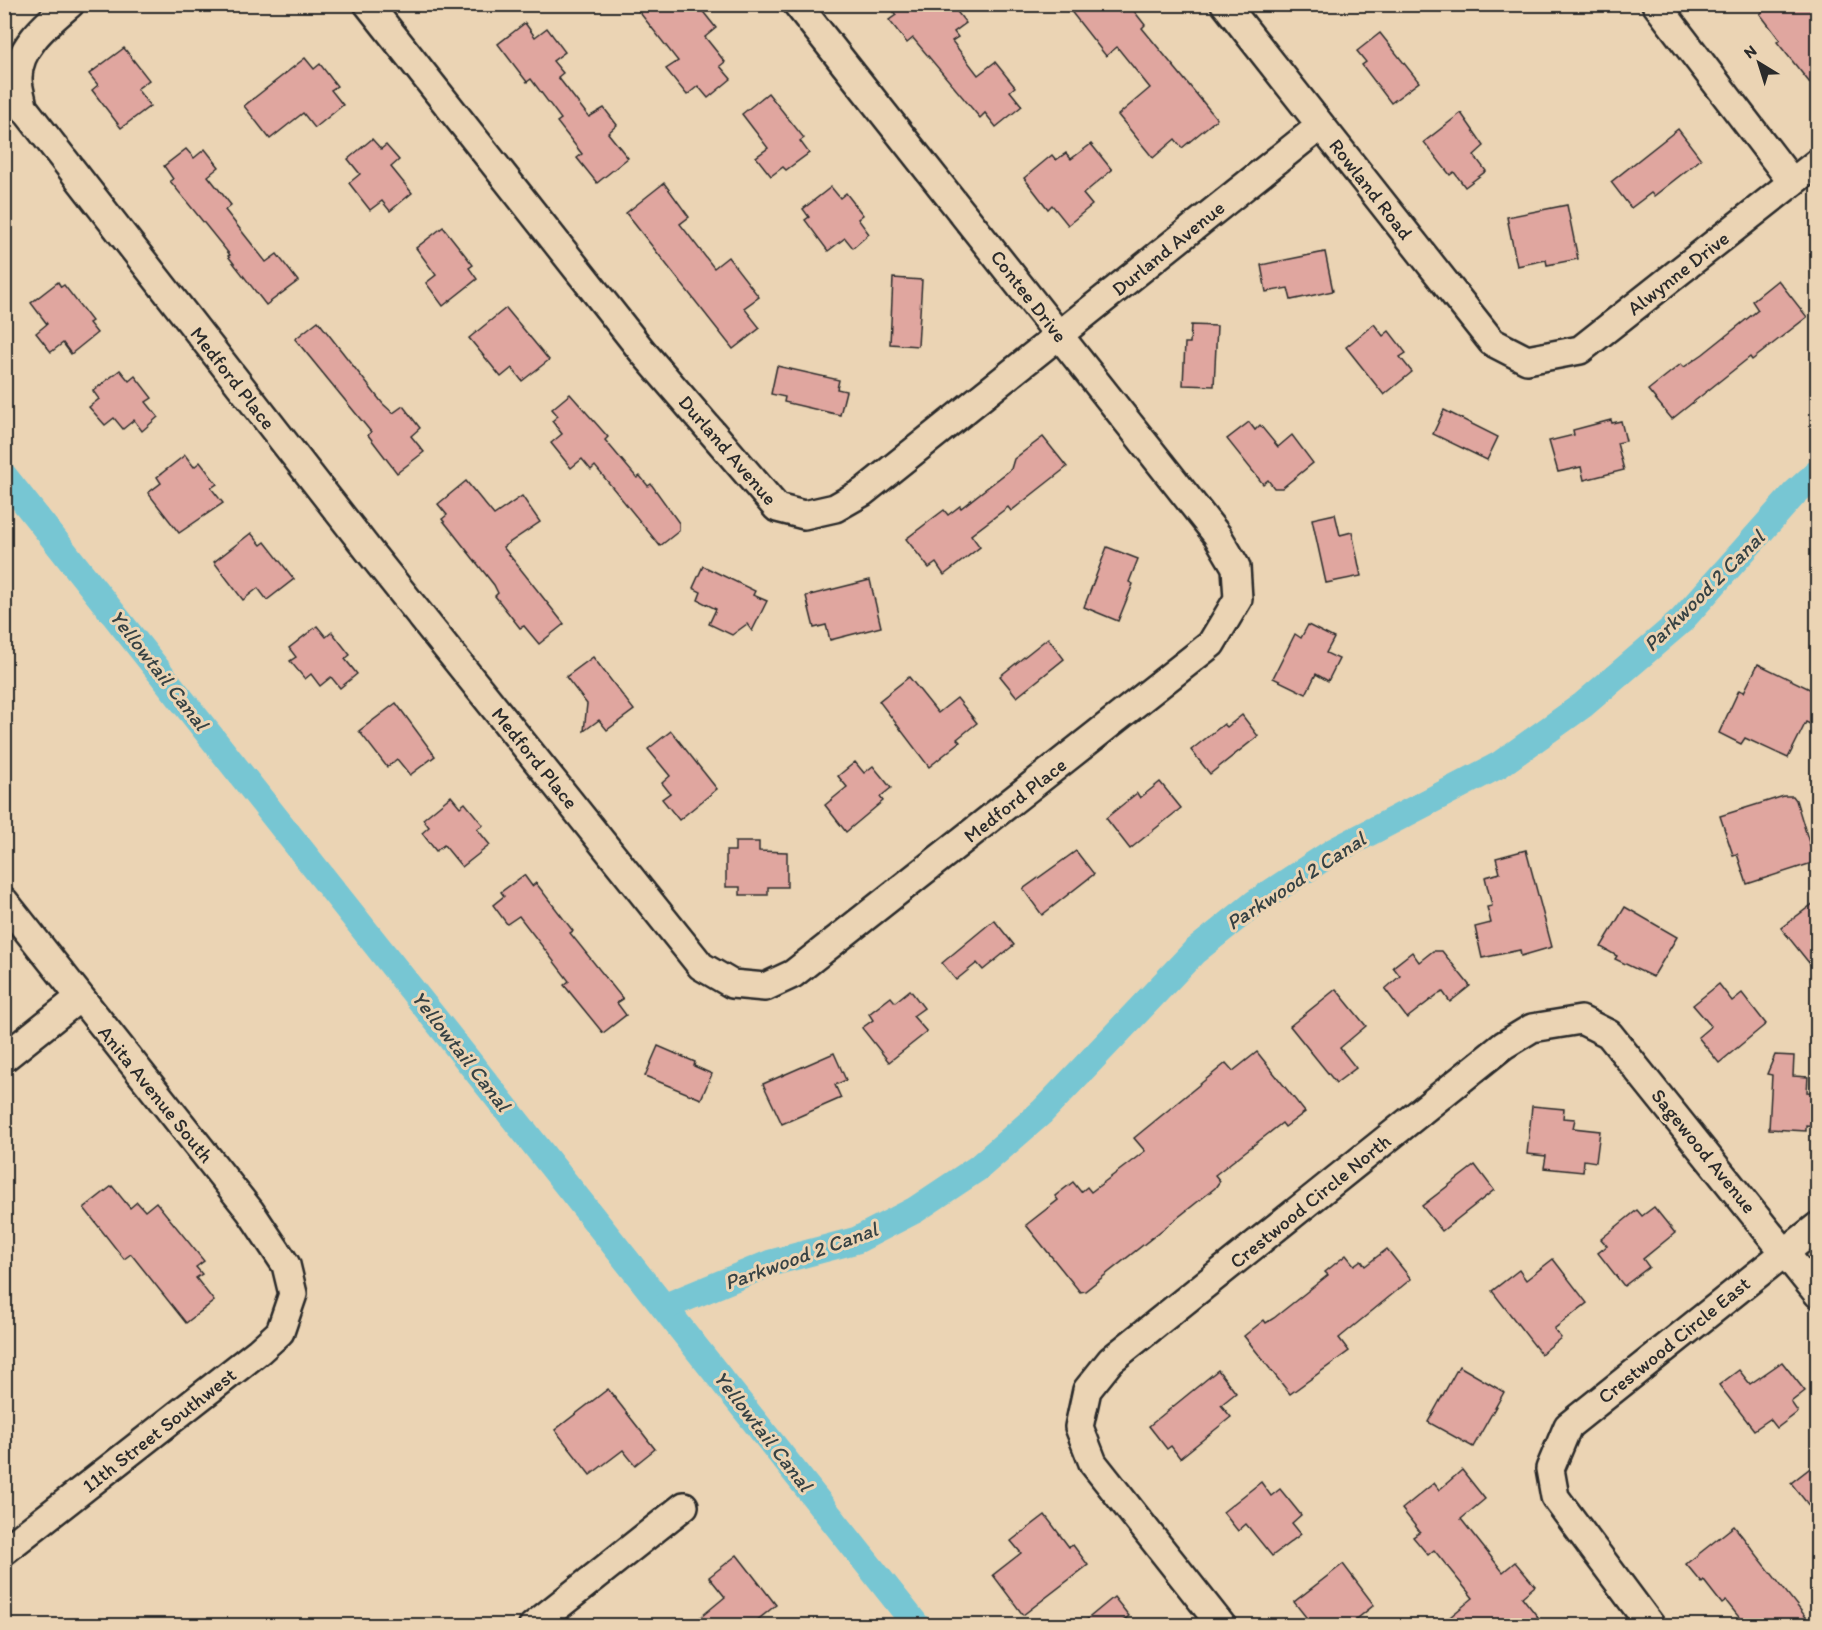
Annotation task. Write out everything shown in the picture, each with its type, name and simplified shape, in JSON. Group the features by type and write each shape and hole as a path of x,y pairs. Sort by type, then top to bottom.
{"street":[{"name":"Medford Place","path":"70,4 48,22 25,50 18,78 23,107 354,532 694,957 702,966 732,984 765,987 792,974 857,925 1212,644 1238,599"},
{"name":"Durland Avenue","path":"368,4 642,351 777,508 804,515 835,508 863,492 1320,126"},
{"name":"Contee Drive","path":"797,4 1217,535 1236,567 1238,599"},
{"name":"Rowland Road","path":"1225,4 1492,342 1527,360"},
{"path":"1656,4 1792,182"},
{"name":"Alwynne Drive","path":"1527,360 1580,350 1818,162"},
{"name":"Anita Avenue South","path":"4,901 250,1211 286,1264 293,1294"},
{"path":"4,1058 79,998"},
{"name":"Sagewood Avenue","path":"1581,1020 1609,1034 1818,1294"},
{"name":"Crestwood Circle North","path":"1222,1626 1093,1463 1079,1427 1087,1390 1111,1360 1504,1045 1532,1028 1581,1020"},
{"name":"Crestwood Circle East","path":"1651,1626 1555,1497 1550,1469 1568,1426 1818,1226"},
{"name":"11th Street Southwest","path":"4,1551 259,1351 280,1332 293,1294"},
{"path":"533,1626 684,1506"}],"building":[{"path":"633,4 697,4 716,28 705,37 725,62 720,66 731,79 708,98 698,86 687,95 666,69 678,61"},
{"path":"888,4 951,4 966,23 954,32 958,37 952,41 978,75 995,62 1015,87 1010,91 1022,106 996,127 985,113 980,118 913,38 907,43 889,20 896,15"},
{"path":"1771,4 1818,4 1818,93 1777,42 1780,40 1760,14"},
{"path":"1066,5 1113,5 1120,13 1130,6 1145,25 1142,28 1217,119 1182,148 1175,139 1153,158 1118,115 1150,88 1117,47 1106,56"},
{"path":"525,23 535,37 547,28 565,52 553,61 563,73 558,77 589,117 604,108 617,125 608,133 628,158 597,183 577,158 582,154 557,122 561,119 531,79 527,82 498,44"},
{"path":"1380,33 1419,82 1391,103 1362,65 1366,62 1357,51"},
{"path":"124,48 149,80 137,89 150,106 121,128 92,90 98,85 89,74"},
{"path":"305,58 314,69 320,64 337,86 331,90 343,105 315,128 303,113 270,139 244,106"},
{"path":"768,93 804,138 800,141 809,153 786,170 783,167 771,176 756,157 768,148 742,114"},
{"path":"1461,113 1484,146 1474,155 1486,171 1465,187 1454,172 1450,175 1424,142"},
{"path":"1678,129 1701,159 1654,196 1651,193 1631,208 1611,182"},
{"path":"372,139 381,149 386,145 399,160 391,167 412,193 390,211 382,201 370,210 349,183 360,174 348,159"},
{"path":"1091,144 1112,170 1083,194 1092,205 1068,225 1052,205 1048,209 1024,178 1052,155 1056,160 1066,153 1071,159"},
{"path":"186,149 194,158 205,149 219,167 208,176 231,205 225,210 266,262 277,254 298,281 266,305 228,256 230,255 170,181 173,179 164,166"},
{"path":"664,183 689,217 680,224 714,268 728,257 759,297 744,308 760,328 733,349 626,213"},
{"path":"831,187 840,198 846,193 863,215 858,219 869,234 853,248 845,238 828,251 805,220 809,217 803,209"},
{"path":"1567,205 1578,259 1547,265 1546,260 1517,266 1507,217"},
{"path":"443,227 473,265 469,268 477,279 443,306 426,283 436,275 416,248"},
{"path":"1325,252 1333,291 1291,300 1288,288 1266,292 1261,265"},
{"path":"893,278 922,280 918,346 890,344"},
{"path":"1778,280 1807,317 1752,360 1750,357 1672,419 1648,390 1681,364 1684,367 1703,354 1758,310 1752,301"},
{"path":"58,282 61,287 64,285 92,321 89,323 97,333 71,354 63,343 51,352 36,333 47,324 31,303"},
{"path":"506,308 549,360 522,381 512,368 501,377 469,338"},
{"path":"318,321 383,404 393,413 403,406 420,428 411,436 424,452 397,473 368,435 371,432 295,339"},
{"path":"1374,324 1383,336 1389,331 1406,353 1400,357 1412,372 1384,395 1346,347"},
{"path":"1191,325 1217,326 1214,386 1183,385 1185,343 1190,343"},
{"path":"777,366 839,380 837,389 846,391 840,415 784,402 785,397 771,394"},
{"path":"120,370 129,381 135,376 152,398 146,402 158,417 142,431 134,420 123,429 114,418 105,425 89,407 99,399 93,391"},
{"path":"570,394 608,437 605,440 637,478 640,476 648,486 651,484 679,523 679,531 660,546 595,466 591,470 582,459 571,468 551,443 562,434 552,421 558,416 552,409"},
{"path":"1444,410 1498,437 1487,460 1433,434"},
{"path":"1611,420 1612,423 1621,421 1626,441 1617,443 1624,470 1584,480 1581,467 1558,472 1549,441 1574,435 1573,430"},
{"path":"1249,422 1255,430 1260,425 1278,447 1292,435 1313,463 1282,488 1274,488 1268,480 1263,484 1227,439"},
{"path":"1043,437 1067,467 1011,511 1008,507 971,535 980,547 944,575 936,563 929,568 906,539 944,510 948,515 960,506 961,508 1011,469 1014,459"},
{"path":"185,455 194,467 200,462 217,484 211,488 223,503 179,533 148,493 161,483 157,477"},
{"path":"466,481 494,515 522,496 540,522 503,547 564,624 539,644 524,626 520,628 495,596 498,593 494,585 442,519 447,515 438,504"},
{"path":"1335,514 1340,535 1352,532 1361,576 1326,583 1312,519"},
{"path":"251,533 261,545 265,542 294,579 267,600 258,588 243,600 214,562"},
{"path":"1107,547 1138,559 1129,582 1133,584 1118,621 1084,607"},
{"path":"703,566 755,591 753,595 767,601 752,631 747,624 732,635 709,624 716,609 698,600 701,592 693,588"},
{"path":"870,580 881,627 830,640 826,625 814,628 806,596"},
{"path":"1308,625 1334,638 1326,653 1339,659 1328,681 1316,674 1306,694 1273,678 1295,634 1301,638"},
{"path":"317,626 326,637 332,632 350,655 345,659 357,674 340,688 331,677 320,686 311,674 305,679 290,661 296,657 289,648"},
{"path":"1048,638 1064,659 1017,697 1000,676"},
{"path":"593,657 634,710 607,730 599,720 584,731 587,704 566,677"},
{"path":"1758,664 1818,693 1818,728 1806,722 1788,758 1745,738 1741,744 1719,733 1739,690 1744,692"},
{"path":"909,677 938,713 957,698 977,723 957,739 960,742 929,767 879,701"},
{"path":"396,703 435,756 410,775 397,759 387,767 359,731"},
{"path":"1242,715 1258,736 1210,774 1191,750 1224,724 1227,727"},
{"path":"671,731 717,789 679,820 662,799 670,793 662,783 670,776 648,749"},
{"path":"855,762 864,773 873,766 891,788 880,797 883,801 846,832 825,805 847,787 838,776"},
{"path":"1160,782 1181,808 1130,849 1106,818 1137,793 1140,798"},
{"path":"451,796 460,807 465,803 483,825 477,829 490,845 462,867 444,845 436,851 422,833 429,827 423,819"},
{"path":"1784,796 1793,796 1796,800 1815,862 1747,884 1737,854 1733,855 1720,816"},
{"path":"735,842 759,842 759,851 787,852 787,887 768,887 768,895 740,895 740,887 726,887 726,851 735,851"},
{"path":"1526,850 1552,947 1521,956 1520,950 1482,958 1475,927 1491,923 1487,907 1492,906 1485,877 1500,873 1496,858"},
{"path":"1076,851 1094,874 1042,915 1023,889"},
{"path":"524,875 532,886 536,883 573,931 570,933 623,999 617,1003 626,1015 603,1033 564,985 569,981 519,916 507,924 493,905 504,896 501,892"},
{"path":"1818,900 1818,974 1781,928"},
{"path":"1625,907 1677,937 1653,977 1615,959 1617,956 1601,947"},
{"path":"994,920 1014,945 983,970 977,963 956,980 942,963"},
{"path":"1433,951 1442,951 1470,986 1450,1002 1443,992 1437,995 1407,1018 1385,989 1400,976 1393,967 1412,952 1419,962"},
{"path":"1719,984 1732,1001 1742,993 1766,1024 1719,1063 1698,1037 1711,1026 1693,1005"},
{"path":"1336,989 1366,1026 1340,1048 1356,1068 1336,1083 1290,1026"},
{"path":"910,990 924,1008 913,1016 927,1032 889,1062 862,1028 873,1020 869,1014 891,997 895,1002"},
{"path":"658,1046 695,1062 694,1066 712,1074 701,1099 645,1076"},
{"path":"1257,1052 1305,1112 1285,1127 1282,1123 1215,1175 1220,1181 1215,1188 1085,1291 1080,1292 1026,1225 1058,1200 1055,1196 1073,1182 1081,1192 1087,1187 1091,1192 1145,1151 1134,1138 1226,1063 1233,1071"},
{"path":"834,1053 846,1080 835,1085 841,1098 782,1124 763,1084"},
{"path":"1775,1055 1794,1056 1793,1076 1808,1077 1807,1092 1818,1093 1818,1126 1806,1125 1806,1131 1769,1129 1772,1075 1767,1074"},
{"path":"1532,1106 1564,1109 1563,1118 1575,1119 1573,1128 1600,1131 1596,1162 1584,1160 1583,1172 1544,1168 1546,1156 1527,1154"},
{"path":"1475,1165 1494,1190 1442,1231 1422,1206"},
{"path":"112,1186 130,1208 137,1202 145,1211 156,1202 204,1261 196,1267 202,1274 196,1278 214,1301 186,1323 131,1254 124,1259 84,1208"},
{"path":"1654,1207 1675,1233 1643,1259 1649,1267 1624,1286 1598,1253 1607,1246 1601,1239 1637,1210 1642,1216"},
{"path":"1387,1249 1411,1279 1339,1338 1349,1351 1290,1394 1244,1336 1264,1320 1266,1323 1274,1318 1328,1275 1325,1272 1346,1255 1354,1265 1361,1260 1365,1266"},
{"path":"1553,1259 1587,1303 1554,1329 1561,1338 1541,1354 1492,1291 1519,1270 1526,1280"},
{"path":"1782,1362 1805,1391 1791,1402 1798,1412 1777,1428 1770,1419 1754,1430 1719,1385 1739,1370 1750,1384"},
{"path":"1459,1366 1504,1392 1473,1447 1428,1422"},
{"path":"1218,1370 1236,1393 1221,1405 1231,1417 1180,1458 1171,1446 1167,1449 1149,1426"},
{"path":"608,1389 655,1449 635,1465 623,1450 590,1475 555,1430"},
{"path":"1818,1462 1818,1517 1791,1483"},
{"path":"1462,1470 1485,1499 1461,1519 1503,1572 1515,1562 1535,1586 1522,1597 1545,1626 1439,1626 1473,1598 1434,1550 1428,1555 1413,1537 1420,1532 1402,1509 1434,1483 1439,1490"},
{"path":"1261,1482 1271,1496 1280,1489 1301,1515 1292,1523 1301,1534 1272,1556 1246,1524 1238,1531 1223,1512"},
{"path":"1045,1515 1069,1547 1073,1545 1088,1565 1023,1615 993,1575 1021,1553 1011,1541"},
{"path":"1734,1526 1813,1626 1746,1626 1726,1601 1722,1604 1704,1581 1702,1583 1686,1564"},
{"path":"737,1555 776,1605 750,1626 690,1626 725,1597 709,1577"},
{"path":"1343,1564 1374,1605 1348,1626 1313,1626 1294,1602"},
{"path":"1114,1597 1129,1616 1117,1626 1079,1626"}],"waterway":[{"name":"Parkwood 2 Canal","path":"664,1307 771,1263 857,1240 915,1210 978,1168 1042,1112 1194,952 1255,903 1334,851 1499,765 1583,705 1681,621 1795,493 1818,472"},
{"name":"Yellowtail Canal","path":"4,476 917,1626"}]}
